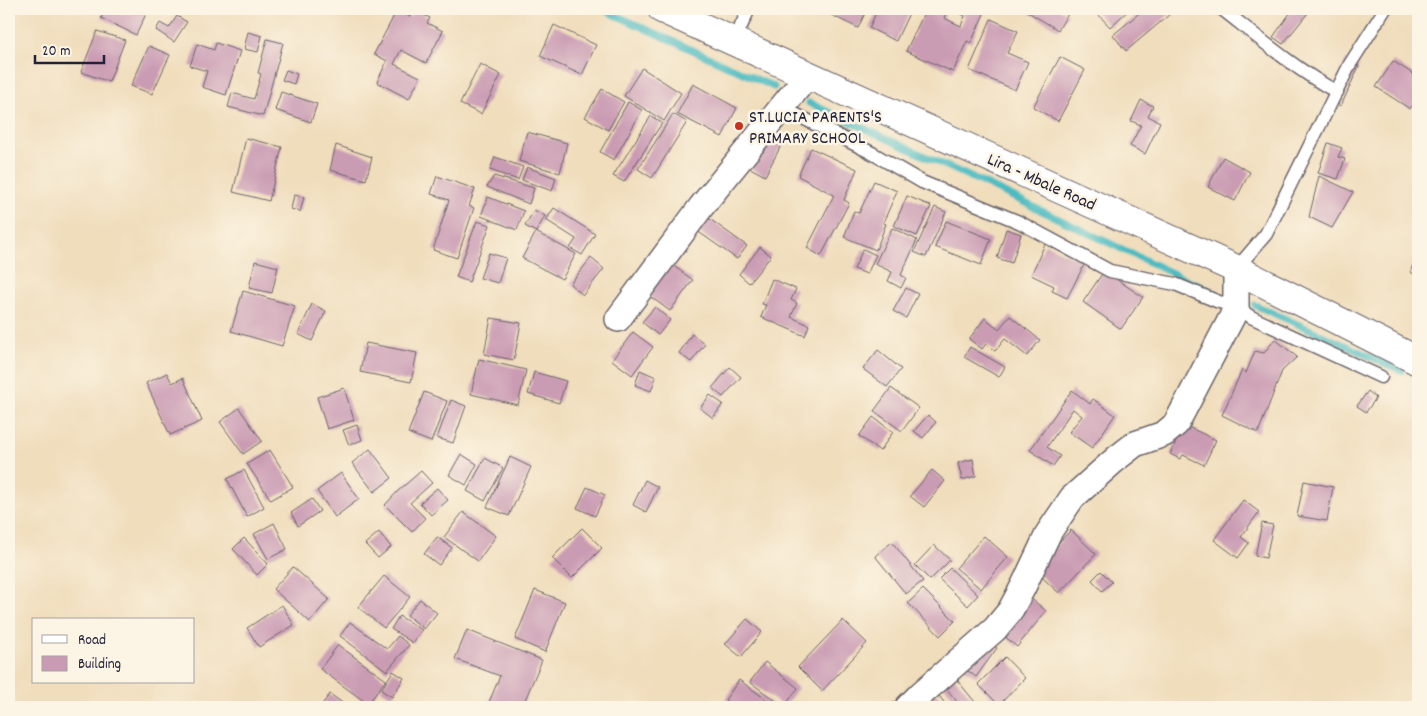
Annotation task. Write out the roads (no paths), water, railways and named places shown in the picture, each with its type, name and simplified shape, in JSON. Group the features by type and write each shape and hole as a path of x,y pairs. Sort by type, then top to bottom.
{"main road":[{"name":"Lira - Mbale Road","path":"662,9 1236,269 1418,361"}],"street":[{"path":"618,319 701,207 808,75"},
{"path":"908,707 994,629 1010,610 1049,532 1072,498 1135,444 1164,434 1176,424 1232,317 1236,306 1236,269"}],"lane":[{"path":"734,41 749,9"},
{"path":"1222,9 1312,78 1337,92"},
{"path":"1236,269 1266,234 1350,64 1385,9"},
{"path":"781,107 872,153 922,182 1019,222 1110,271 1175,284 1219,302 1236,306 1252,317 1381,377"}],"waterway":[{"path":"602,9 774,87"},
{"path":"809,103 977,180 1214,293"},
{"path":"1255,305 1402,371"}],"place":[{"name":"ST.LUCIA PARENTS'S PRIMARY SCHOOL","path":"739,126"}]}
